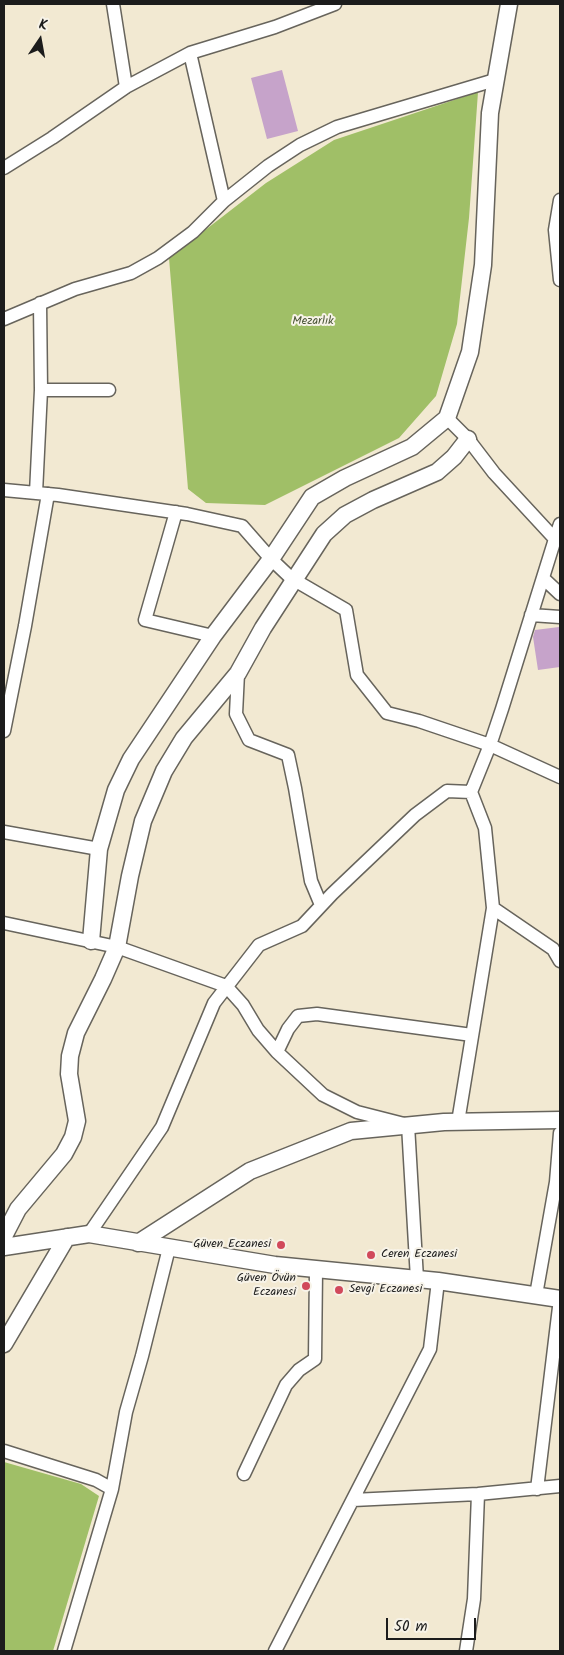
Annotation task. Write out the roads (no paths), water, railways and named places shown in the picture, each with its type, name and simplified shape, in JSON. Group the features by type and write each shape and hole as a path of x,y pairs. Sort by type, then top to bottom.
{"street":[{"path":"113,4 126,87"},
{"path":"4,168 52,138 126,87 190,53 275,27 335,4"},
{"path":"91,941 99,849 116,790 131,759 213,636 271,559 312,497 345,478 412,447 447,418 470,352 482,275 490,113 509,4"},
{"path":"190,53 224,201"},
{"path":"4,319 40,302 75,289 131,272 158,258 193,232 224,201 268,166 300,145 337,127 496,80"},
{"path":"560,200 555,230 560,280"},
{"path":"4,731 25,626 42,493 40,302"},
{"path":"41,390 109,390"},
{"path":"447,418 468,439 494,473 555,539"},
{"path":"4,1236 18,1209 64,1154 73,1137 77,1121 69,1074 70,1056 76,1033 117,947 130,876 143,821 164,771 184,738 238,673 263,628 324,534 344,515 437,472 454,457 468,439"},
{"path":"4,490 42,493 176,512 242,526 271,559 294,580 346,610 357,675 387,713 419,721 490,745 560,777"},
{"path":"176,512 145,620 213,636"},
{"path":"458,1122 493,908 485,828 471,792 490,745 560,524"},
{"path":"543,578 560,594"},
{"path":"531,615 560,617"},
{"path":"238,673 236,714 249,740 288,755 310,881 321,905"},
{"path":"89,1234 162,1127 214,1002 259,945 302,926 321,905 416,815 447,791 471,792"},
{"path":"4,832 99,849"},
{"path":"493,908 557,945 560,961"},
{"path":"4,923 117,947 226,986 243,1004 258,1030 277,1052 324,1095 357,1112 408,1125"},
{"path":"277,1052 288,1029 298,1016 317,1014 472,1035"},
{"path":"138,1244 250,1170 351,1131 458,1122 560,1120"},
{"path":"408,1125 417,1279"},
{"path":"536,1294 556,1182 560,1133"},
{"path":"4,1247 89,1234 138,1244 275,1266 438,1281 560,1299 537,1489"},
{"path":"4,1344 67,1237"},
{"path":"64,1651 112,1489 126,1412 142,1356 168,1248"},
{"path":"244,1474 286,1385 299,1370 315,1359 316,1270"},
{"path":"275,1651 430,1349 438,1281"},
{"path":"4,1451 96,1480 112,1489"},
{"path":"353,1500 478,1494 560,1486"},
{"path":"466,1651 474,1599 478,1494"}],"place":[{"name":"Güven Eczanesi","path":"281,1245"},
{"name":"Ceren Eczanesi","path":"371,1255"},
{"name":"Güven Övün Eczanesi","path":"306,1286"},
{"name":"Sevgi Eczanesi","path":"339,1290"}],"park label":[{"name":"Mezarlık","path":"313,322"}]}
